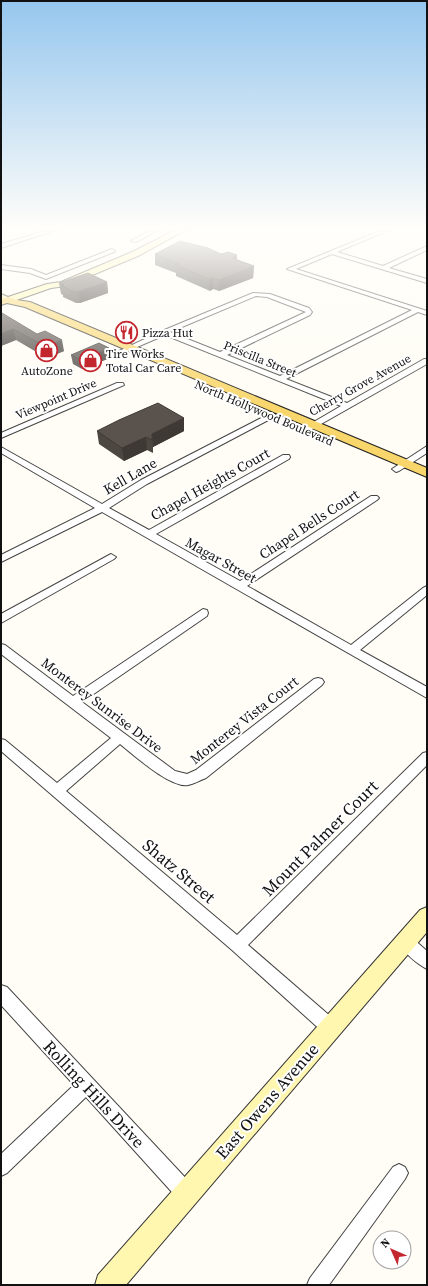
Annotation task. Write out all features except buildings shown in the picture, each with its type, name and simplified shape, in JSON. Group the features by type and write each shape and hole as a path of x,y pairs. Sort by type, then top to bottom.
{"main road":[{"path":"5,302 44,288"},
{"name":"North Hollywood Boulevard","path":"5,302 73,328 401,466 427,473"},
{"name":"North Hollywood Boulevard","path":"125,350 272,416 309,427"},
{"name":"North Hollywood Boulevard","path":"401,466 427,482"},
{"name":"East Owens Avenue","path":"108,1285 427,917"}],"street":[{"path":"349,288 427,313"},
{"path":"125,350 249,296 262,294 307,309 309,312 308,314 220,355"},
{"path":"280,379 418,310"},
{"name":"Priscilla Street","path":"164,332 348,406"},
{"name":"Cherry Grove Avenue","path":"309,427 427,361"},
{"name":"Viewpoint Drive","path":"1,436 120,385"},
{"name":"Kell Lane","path":"1,559 102,508 144,482 272,416"},
{"path":"401,466 427,449"},
{"name":"Magar Street","path":"1,450 427,693"},
{"name":"Chapel Heights Court","path":"148,535 286,457"},
{"name":"Chapel Bells Court","path":"240,586 374,498"},
{"path":"1,619 111,557"},
{"path":"352,650 427,590"},
{"path":"73,702 203,613"},
{"name":"Monterey Sunrise Drive","path":"1,648 171,776 188,780"},
{"name":"Monterey Vista Court","path":"188,780 202,774 318,682"},
{"path":"57,791 120,737"},
{"name":"Shatz Street","path":"1,744 237,945 331,1028"},
{"name":"Mount Palmer Court","path":"237,945 427,756"},
{"path":"406,942 427,961"},
{"name":"Rolling Hills Drive","path":"1,993 187,1194"},
{"path":"1,1167 86,1085"},
{"path":"316,1285 399,1173"}],"place":[{"name":"Pizza Hut","path":"127,333"},
{"name":"AutoZone","path":"47,350"},
{"name":"Tire Works Total Car Care","path":"91,361"}]}
